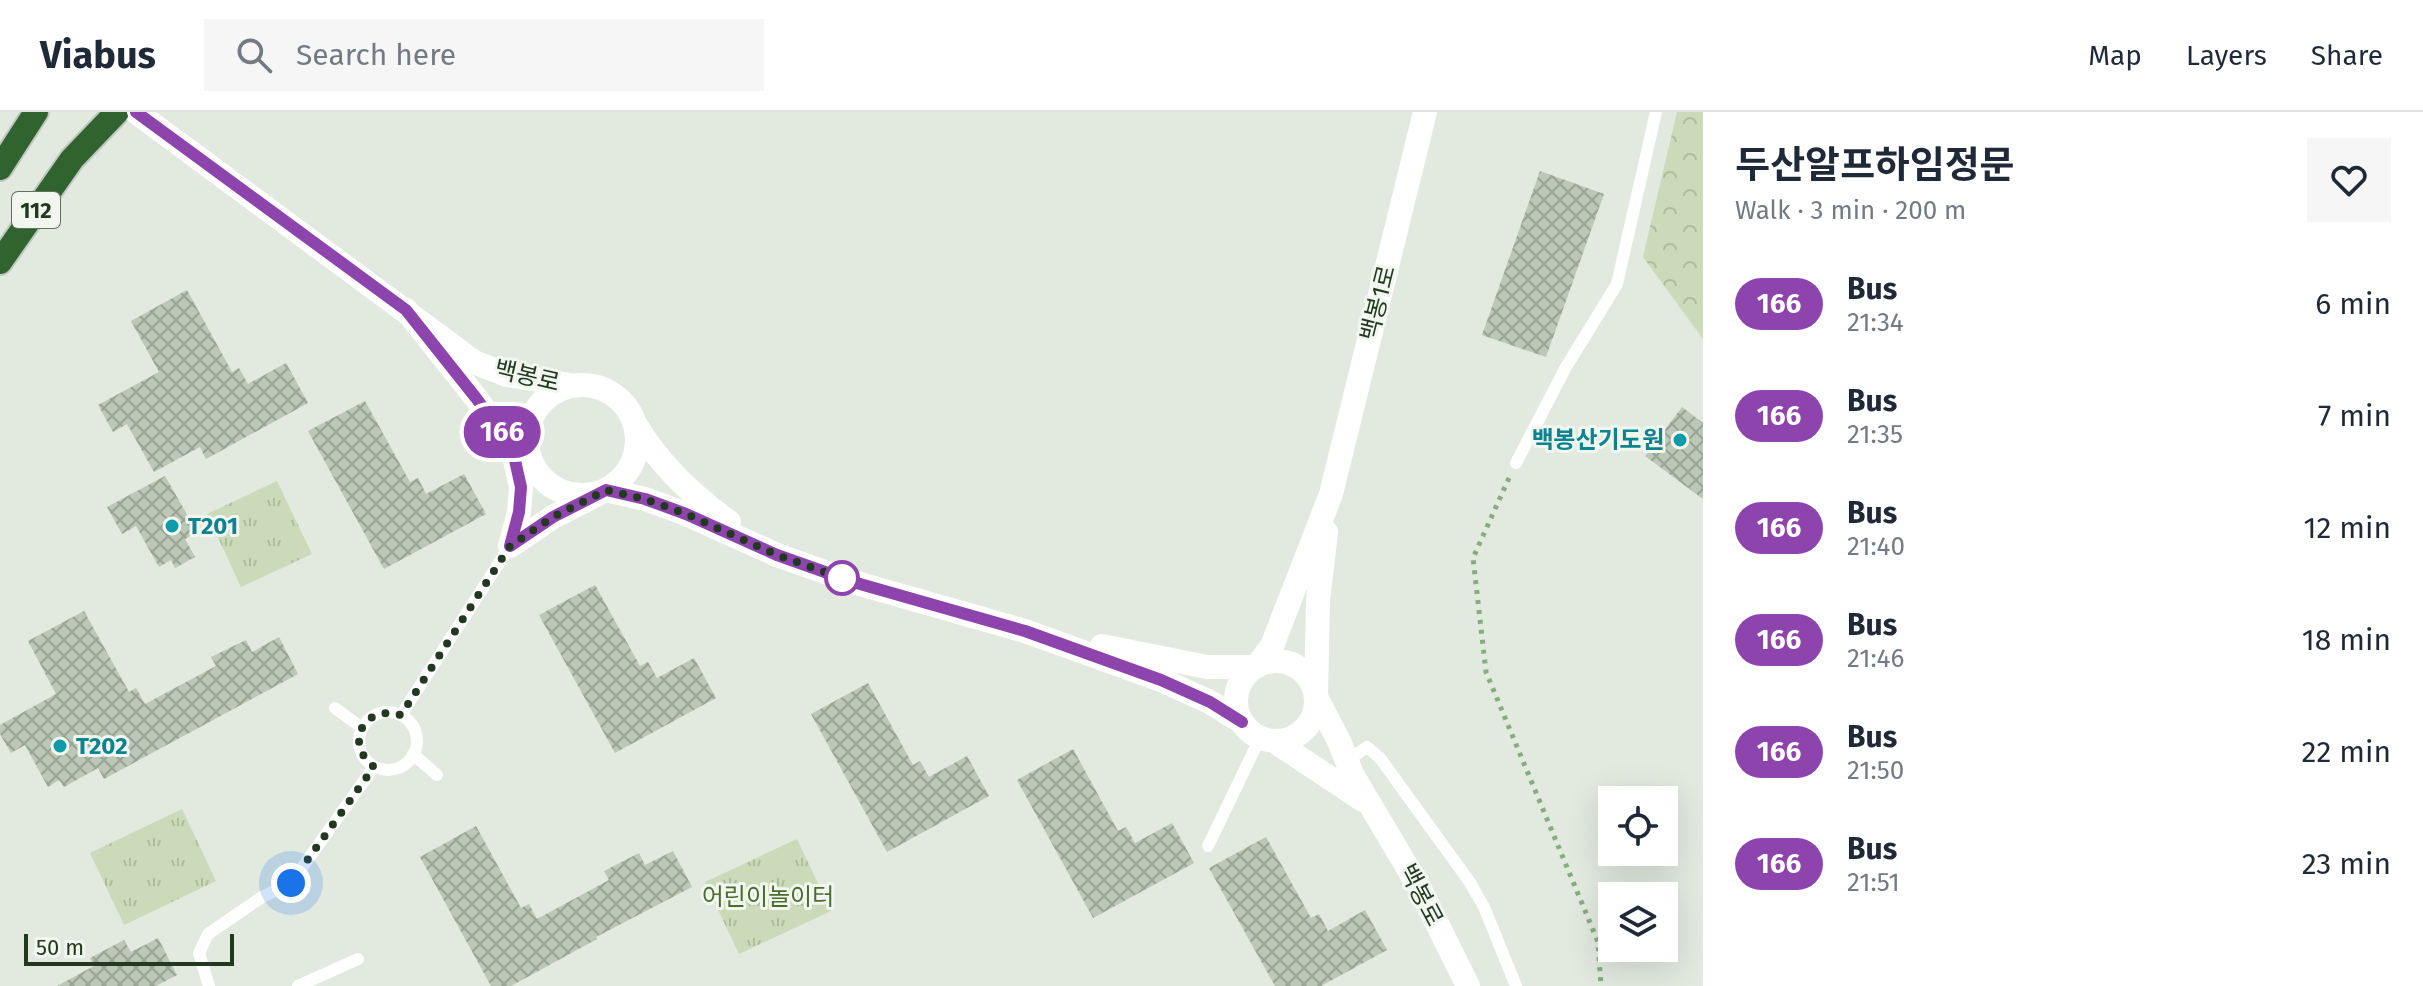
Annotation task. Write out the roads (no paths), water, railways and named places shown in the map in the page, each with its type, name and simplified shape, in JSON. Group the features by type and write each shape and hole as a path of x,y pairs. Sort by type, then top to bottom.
{"highway":[{"name":"112","path":"0,168 36,112"},
{"name":"112","path":"0,262 72,159 117,112"}],"street":[{"name":"백봉로","path":"136,112 474,362 507,375 571,385"},
{"name":"백봉1로","path":"1256,667 1279,632 1331,494 1425,112"},
{"name":"백봉로","path":"406,310 459,374 501,410 526,441"},
{"name":"백봉로","path":"406,310 512,447 521,487 519,512 510,546"},
{"path":"510,546 553,517 606,490 621,479 631,465 637,449 637,431 632,415 622,400 590,384 571,385 553,392 538,405 529,422 526,441 530,460 540,476 555,488 580,495 606,490 645,499 777,555 853,582 1025,631 1181,688 1242,722"},
{"path":"634,423 683,485 703,503 777,555"},
{"name":"백봉1로","path":"1316,697 1318,600 1331,494"},
{"path":"1025,631 1207,667 1256,667"},
{"path":"1280,661 1305,673 1313,684 1316,697 1315,711 1309,724 1300,734 1288,740 1267,740 1249,731 1237,710 1239,685 1246,674 1268,662 1280,661"},
{"name":"백봉로","path":"1316,697 1352,774 1419,887 1468,986"},
{"name":"백봉로","path":"1267,740 1372,806"}],"lane":[{"path":"1516,463 1566,367 1617,284 1656,112"},
{"path":"401,715 510,546"},
{"path":"335,708 362,728"},
{"path":"390,712 401,715 410,722 415,732 413,754 396,769 374,767 365,760 360,750 362,728 369,719 379,714 390,712"},
{"path":"1208,846 1267,740"},
{"path":"1348,760 1367,747 1380,758 1469,881 1484,907 1516,986"},
{"path":"413,754 437,775"},
{"path":"209,986 199,953 208,934 262,897 291,883 374,767"},
{"path":"298,986 358,959"}],"place":[{"name":"백봉산기도원","path":"1680,440"},
{"name":"T201","path":"172,526"},
{"name":"T202","path":"60,746"}],"park label":[{"name":"어린이놀이터","path":"768,897"}]}
